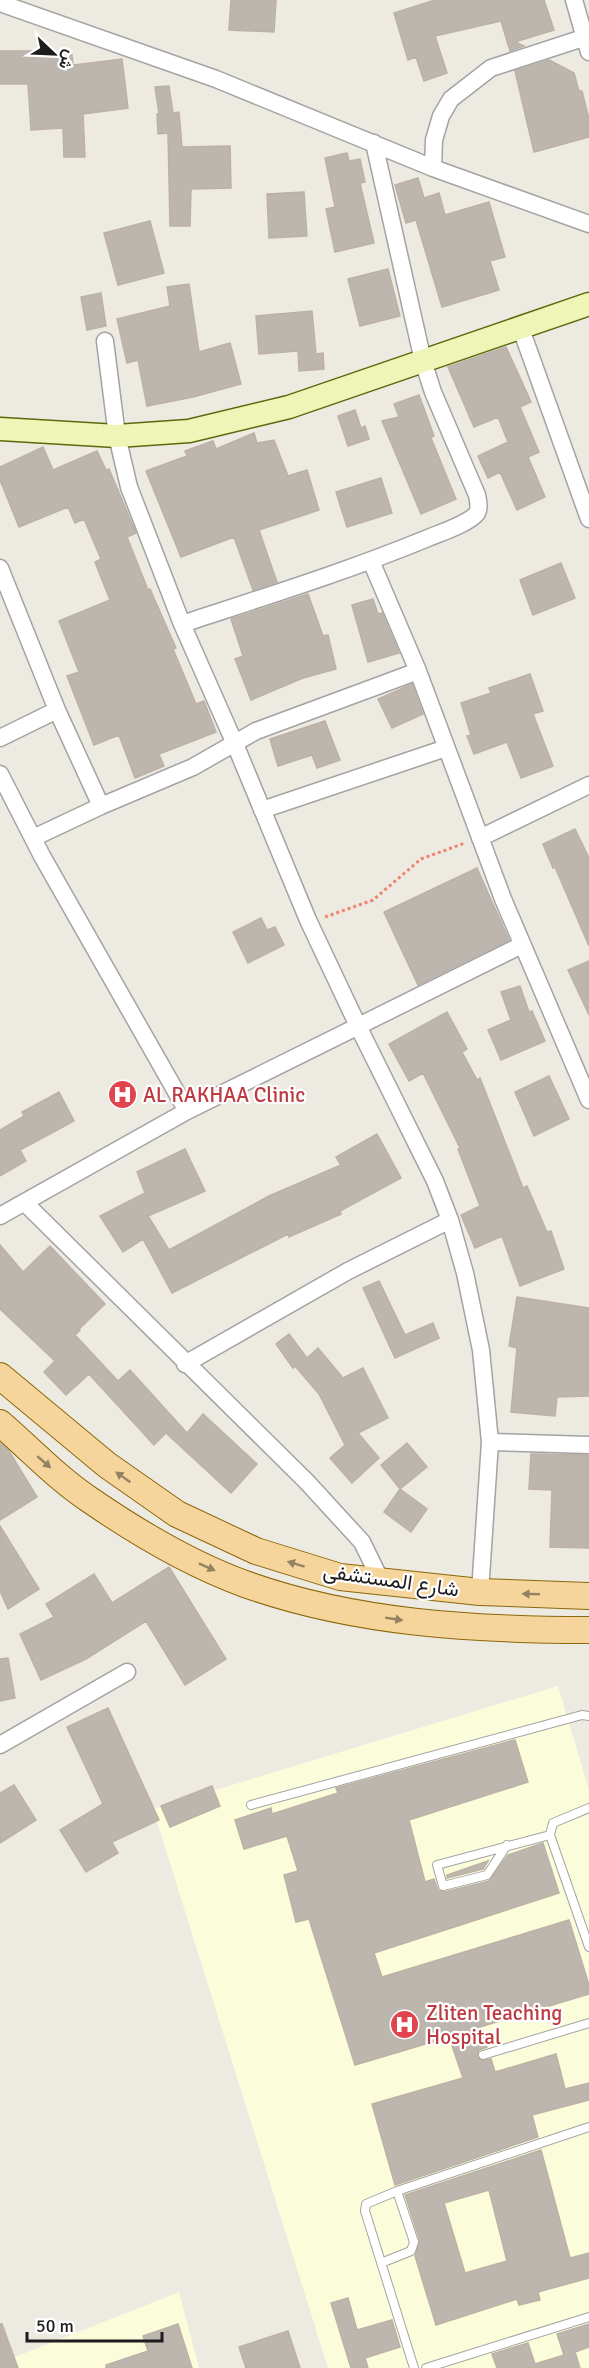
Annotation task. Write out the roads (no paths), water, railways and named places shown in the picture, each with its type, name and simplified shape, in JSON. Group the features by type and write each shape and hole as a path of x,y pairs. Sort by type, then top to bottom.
{"main road":[{"name":"شارع المستشفى","path":"0,1376 107,1466 177,1514 256,1551 340,1577 480,1592 589,1596"},
{"name":"شارع المستشفى","path":"0,1423 87,1499 163,1546 244,1584 322,1606 400,1620 520,1630 589,1630"}],"street":[{"path":"433,168 434,140 441,116 451,99 491,68 588,42 574,0"},
{"path":"0,3 216,79 433,168 589,224"},
{"path":"182,624 371,561 471,518 477,513 479,504 433,392 423,361 374,143"},
{"path":"0,429 117,436 189,430 278,410 589,304"},
{"path":"521,328 589,519"},
{"path":"105,341 117,436 129,487 182,624 309,921 358,1028 435,1181 450,1220 465,1273 481,1350 490,1442 480,1592"},
{"path":"371,561 418,670 522,945 589,1100"},
{"path":"0,568 57,710 101,806"},
{"path":"33,838 193,767 256,731 418,670"},
{"path":"0,738 57,710"},
{"path":"262,810 446,748"},
{"path":"0,774 33,838 187,1111"},
{"path":"480,838 589,785"},
{"path":"0,1216 187,1111 522,945"},
{"path":"25,1203 347,1524 362,1542 382,1582"},
{"path":"186,1364 348,1270 450,1220"},
{"path":"490,1442 589,1445"},
{"path":"0,1745 127,1672"}],"lane":[{"path":"251,1804 582,1715 589,1716"},
{"path":"589,1819 587,1809 553,1823 550,1835 589,1947"},
{"path":"507,1845 488,1875 443,1886 437,1865 507,1845 550,1835"},
{"path":"483,2055 589,2023"},
{"path":"414,2368 364,2208 366,2204 397,2191 589,2127"},
{"path":"381,2263 411,2251 414,2242 397,2191"},
{"path":"426,2368 589,2317"}],"place":[{"name":"AL RAKHAA Clinic","path":"122,1095"},
{"name":"Zliten Teaching Hospital","path":"405,2025"}]}
